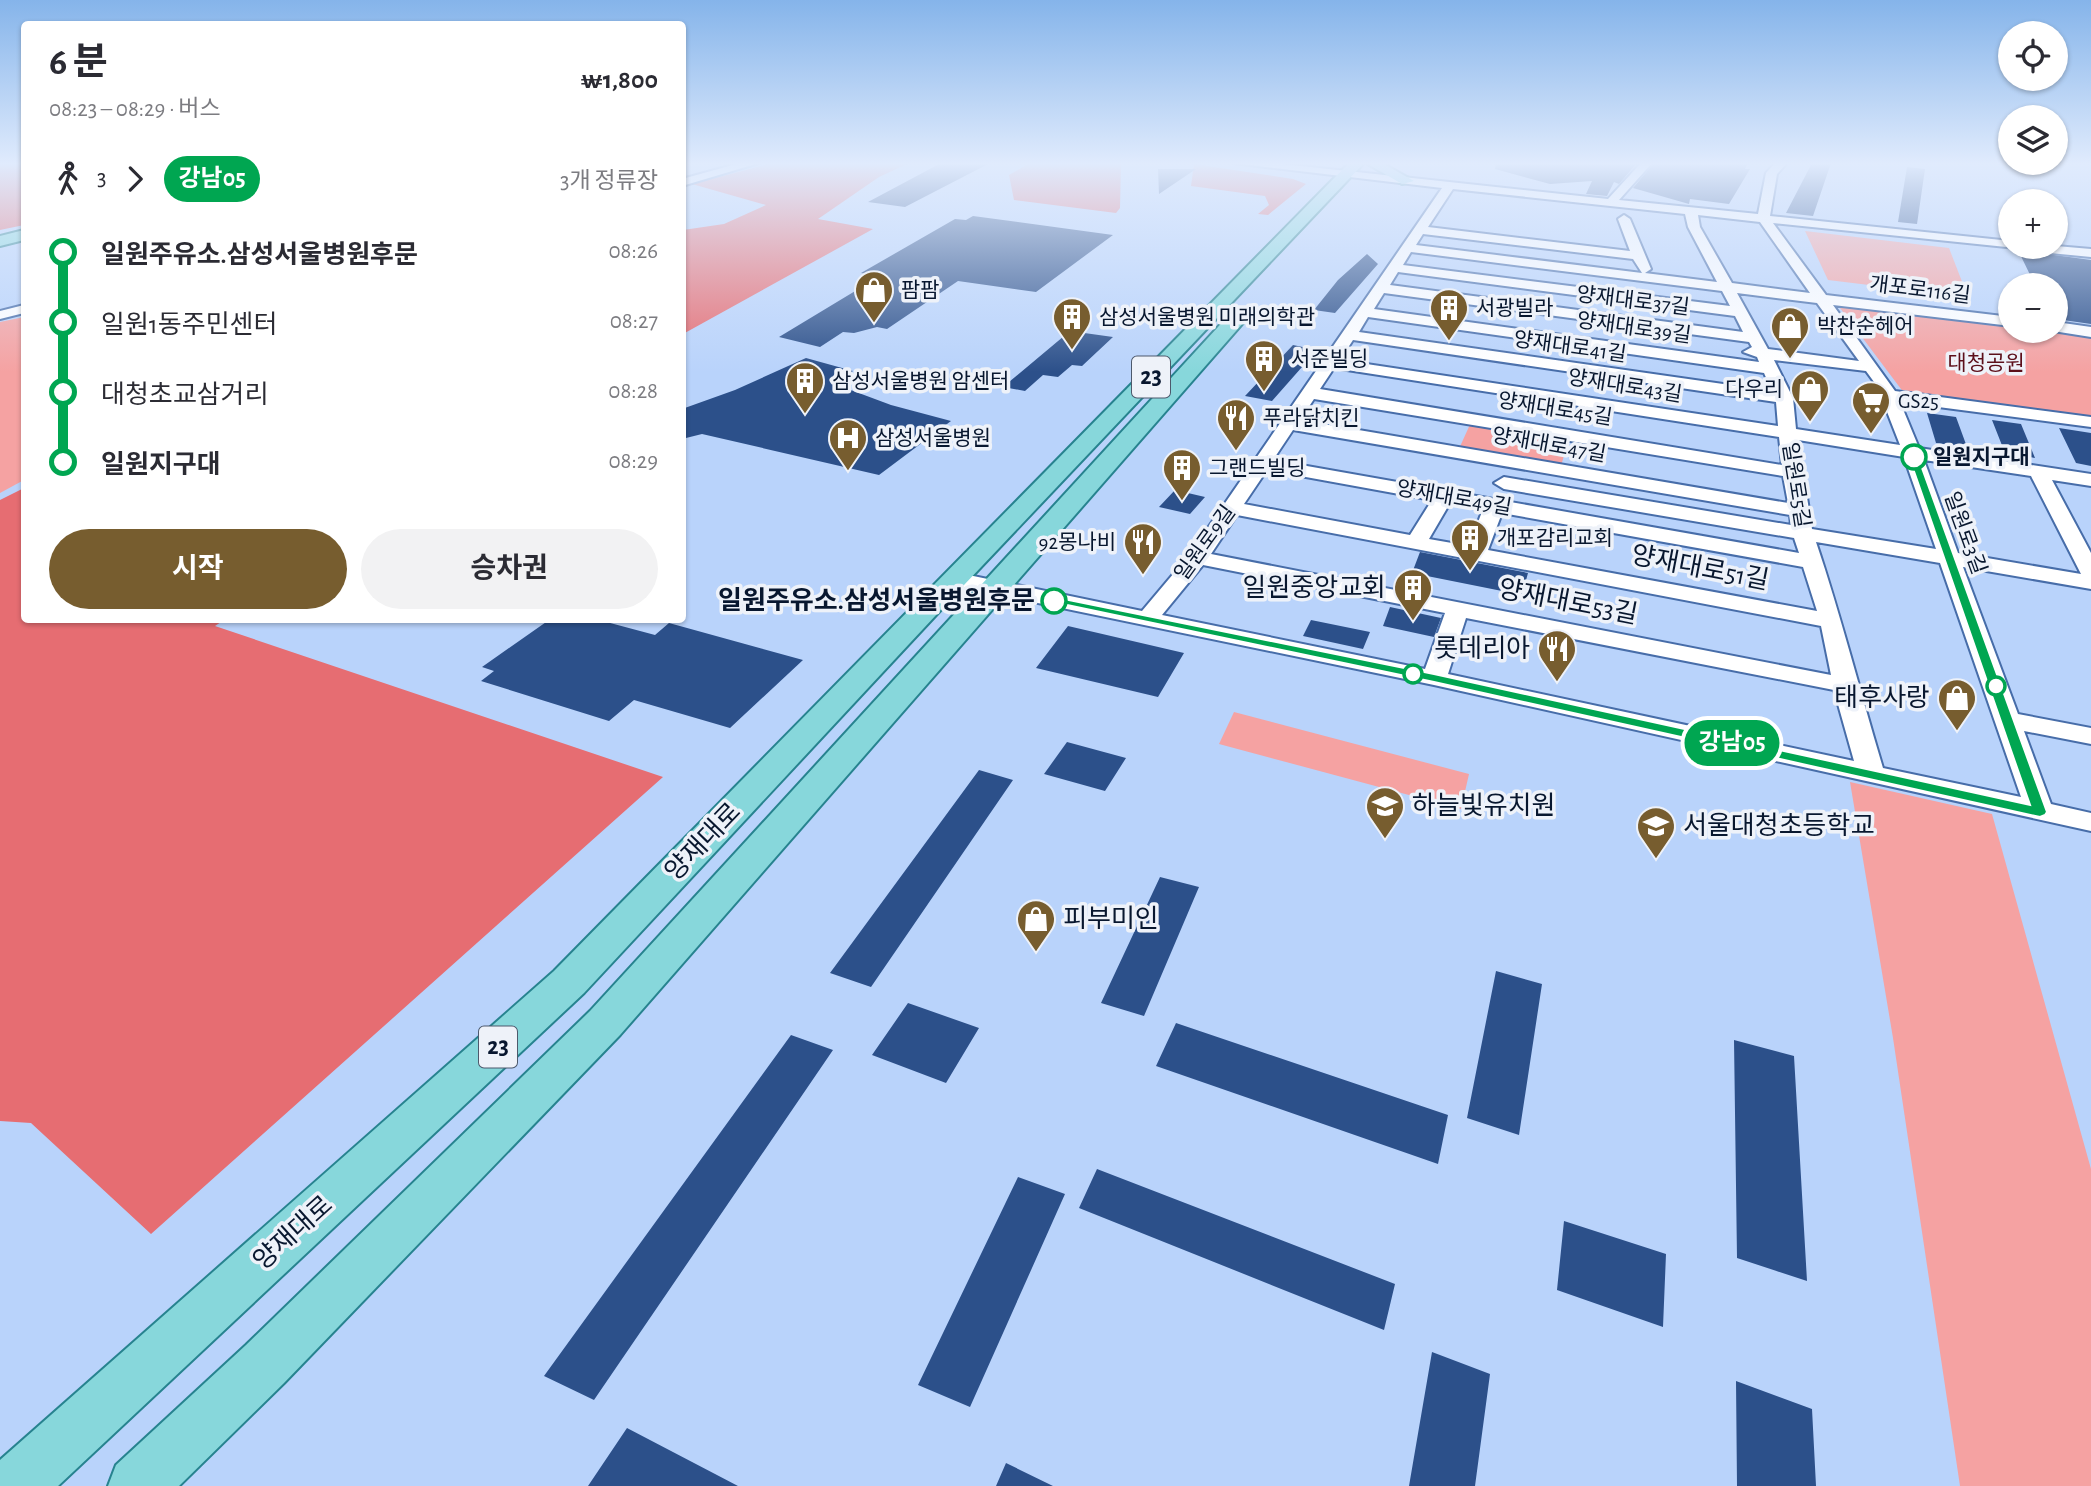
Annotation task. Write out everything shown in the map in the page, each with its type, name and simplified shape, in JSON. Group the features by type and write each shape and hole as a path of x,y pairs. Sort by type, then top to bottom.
{"main road":[{"name":"양재대로","path":"137,1486 265,1364 605,1023 974,583 1303,232"},
{"name":"양재대로","path":"15,1486 569,982 974,583 1138,430 1308,232"},
{"path":"0,241 21,236"}],"street":[{"name":"일원로9길","path":"1146,620 1198,558 1418,232"},
{"path":"1440,232 1639,256"},
{"path":"1625,232 1625,237 1639,256 1647,277"},
{"name":"일원로5길","path":"1692,232 1763,353 1784,398 1792,472 1803,534 1831,621 1845,685 1871,773"},
{"name":"일원로3길","path":"1774,232 1888,395 1912,453 2040,812"},
{"path":"1895,232 1998,244"},
{"name":"개포로116길","path":"1408,248 1998,320"},
{"path":"2068,251 2091,253"},
{"path":"1395,268 1739,312"},
{"path":"1503,304 1511,283"},
{"name":"양재대로37길","path":"1382,288 1503,304 1763,353"},
{"path":"0,315 21,310"},
{"name":"양재대로39길","path":"1366,312 1583,342 1763,353"},
{"path":"1541,322 1870,367"},
{"path":"2068,329 2091,332"},
{"name":"양재대로41길","path":"1350,335 1784,398"},
{"path":"1576,369 1583,342"},
{"name":"양재대로43길","path":"1332,363 2091,480"},
{"name":"양재대로45길","path":"1311,393 1792,472"},
{"path":"1888,395 2091,422"},
{"name":"양재대로47길","path":"1290,424 1800,511"},
{"path":"1564,471 1573,435"},
{"name":"양재대로49길","path":"1262,464 1811,562"},
{"path":"2038,472 2091,573"},
{"path":"1504,483 2091,582"},
{"path":"1416,543 1444,496"},
{"path":"1476,555 1495,505"},
{"name":"양재대로51길","path":"1231,509 1831,621"},
{"path":"2064,519 2091,523"},
{"name":"양재대로53길","path":"1198,558 1845,685"},
{"path":"974,583 1434,678 2091,822"},
{"path":"1434,678 1458,609"},
{"path":"2008,720 2091,736"}],"green space":[{"path":"1806,232 1949,248 1968,297 1828,280"},
{"name":"대청공원","path":"1837,304 1998,323 1998,343 2068,343 2068,334 2091,335 2091,419 1904,393"},
{"path":"21,318 21,482 0,493 0,322"},
{"path":"1472,420 1570,436 1560,469 1458,451"},
{"path":"1234,712 1469,774 1461,809 1219,744"},
{"path":"1850,782 1992,814 2091,1169 2091,1486 1960,1486 1893,1038"}],"shaded area":[{"path":"686,232 867,232 686,332"},
{"path":"21,490 21,623 220,623 215,626 663,777 151,1234 31,1123 0,1121 0,500"}],"building":[{"path":"932,232 1093,232 1113,235 1036,292 958,281 887,329 877,327 854,333 843,332 820,347 779,337 880,276 861,273"},
{"path":"1367,254 1378,264 1335,313 1314,310 1338,280"},
{"path":"2068,257 2091,260 2091,324 2068,321 2068,273 2029,273 2022,259 2068,259"},
{"name":"삼성서울병원 미래의학관","path":"1070,331 1113,337 1082,366 1072,365 1058,377 1043,375 1025,391 1003,387"},
{"path":"1293,345 1317,350 1272,401 1245,396"},
{"name":"삼성서울병원 암센터","path":"806,358 853,371 832,383 891,405 951,421 879,475 702,434 686,438 686,408 735,390"},
{"path":"1927,413 1956,417 1967,447 1936,443"},
{"path":"1992,420 2021,424 2035,458 2005,453"},
{"path":"2059,428 2091,433 2091,466 2076,463"},
{"name":"그랜드빌딩","path":"1175,490 1205,497 1190,514 1159,507"},
{"name":"개포감리교회","path":"1420,552 1528,573 1522,595 1412,573"},
{"name":"일원중앙교회","path":"1390,607 1441,618 1434,637 1383,626"},
{"path":"1311,620 1370,632 1363,649 1303,636"},
{"path":"545,623 610,623 655,635 669,623 803,660 730,728 634,700 609,721 481,681 494,671 482,667"},
{"path":"1068,626 1184,653 1158,697 1036,668"},
{"path":"1067,742 1126,758 1105,791 1044,774"},
{"path":"979,770 1013,780 871,987 830,973"},
{"path":"1160,877 1199,887 1144,1016 1101,1003"},
{"path":"1496,971 1542,984 1519,1135 1467,1118"},
{"path":"908,1003 979,1028 946,1083 872,1055"},
{"path":"1176,1023 1448,1115 1438,1164 1156,1066"},
{"path":"791,1035 833,1050 594,1400 544,1376"},
{"path":"1734,1040 1794,1056 1807,1281 1737,1258"},
{"path":"1097,1169 1395,1284 1384,1330 1079,1208"},
{"path":"1018,1177 1065,1194 970,1407 918,1385"},
{"path":"1564,1221 1666,1254 1663,1327 1557,1290"},
{"path":"1432,1352 1490,1374 1475,1486 1409,1486"},
{"path":"1736,1381 1812,1409 1816,1486 1737,1486"},
{"path":"627,1428 738,1486 588,1486"},
{"path":"1006,1463 1053,1486 996,1486"}],"bus line":[{"name":"강남05","path":"1054,601 1434,678 2040,812 1914,457"}],"place":[{"name":"팜팜","path":"874,324"},
{"name":"서광빌라","path":"1449,342"},
{"name":"삼성서울병원 미래의학관","path":"1072,351"},
{"name":"박찬순헤어","path":"1790,360"},
{"name":"서준빌딩","path":"1264,393"},
{"name":"삼성서울병원 암센터","path":"805,415"},
{"name":"다우리","path":"1810,423"},
{"name":"GS25","path":"1871,435"},
{"name":"푸라닭치킨","path":"1236,452"},
{"name":"일원지구대","path":"1914,457"},
{"name":"삼성서울병원","path":"848,472"},
{"name":"그랜드빌딩","path":"1182,502"},
{"name":"개포감리교회","path":"1470,572"},
{"name":"92몽나비","path":"1143,576"},
{"name":"일원주유소.삼성서울병원후문","path":"1054,601"},
{"name":"일원중앙교회","path":"1413,622"},
{"name":"롯데리아","path":"1557,683"},
{"name":"태후사랑","path":"1957,732"},
{"name":"하늘빛유치원","path":"1385,840"},
{"name":"서울대청초등학교","path":"1656,860"},
{"name":"피부미인","path":"1036,953"}]}
